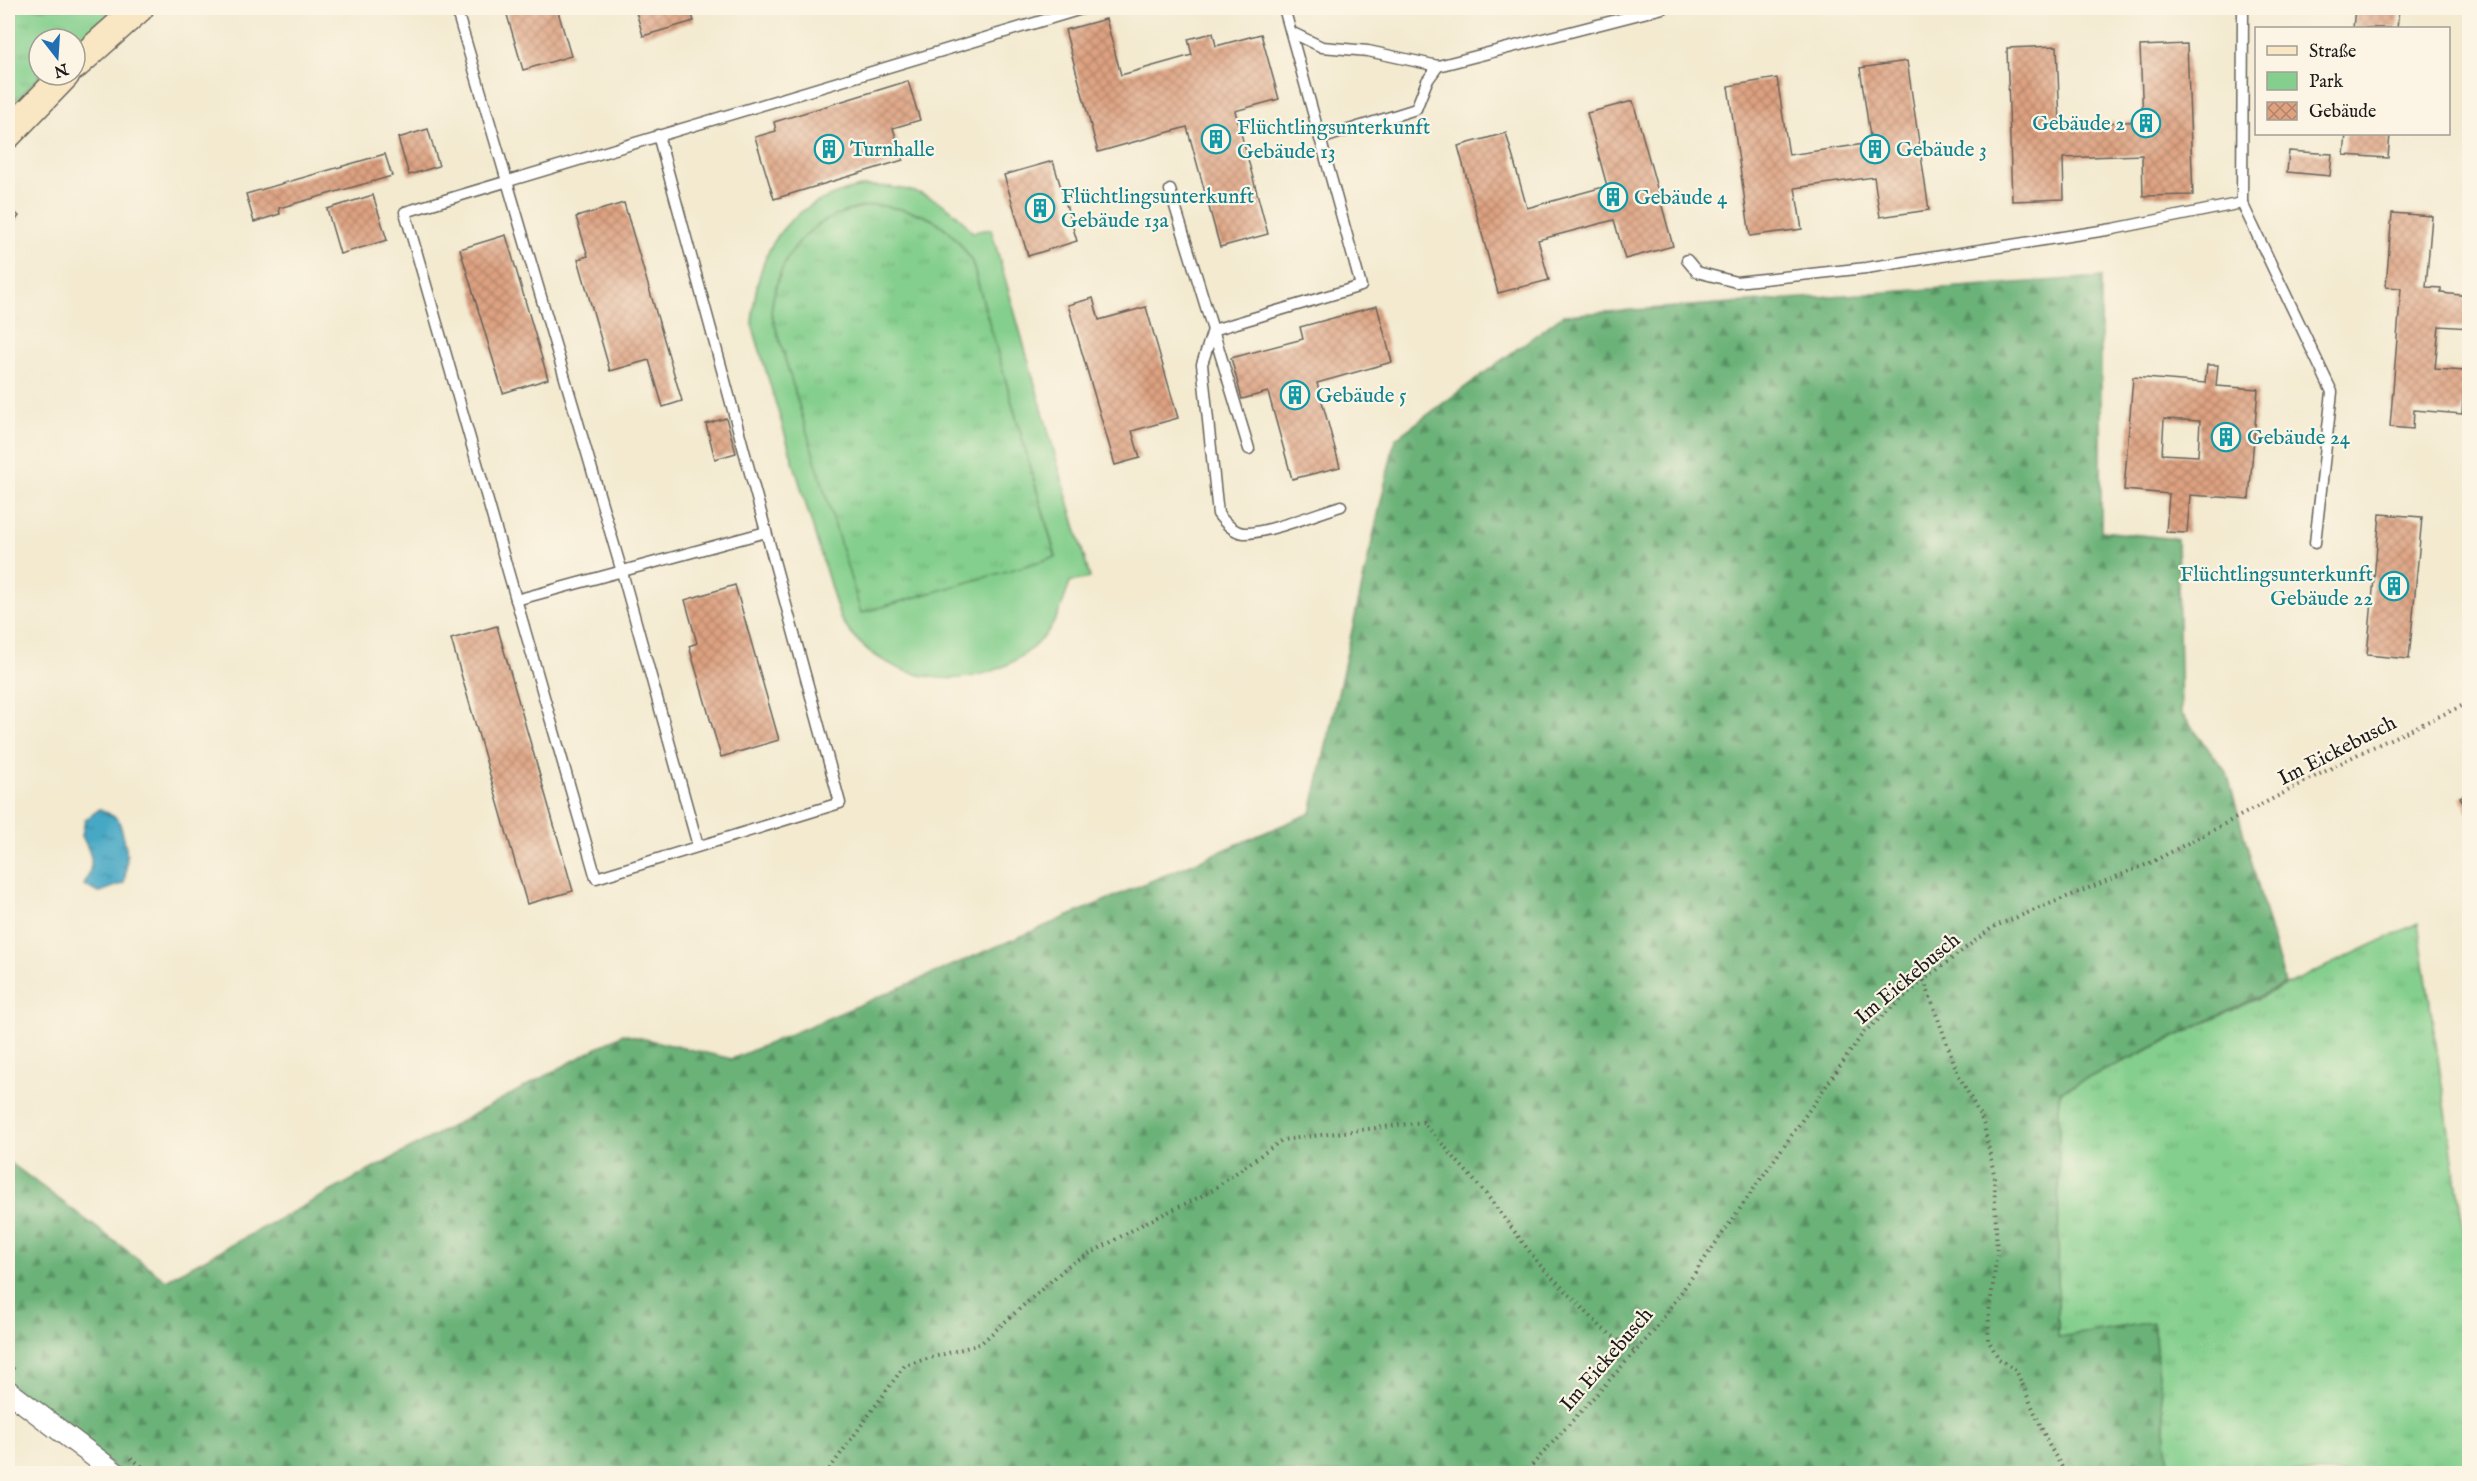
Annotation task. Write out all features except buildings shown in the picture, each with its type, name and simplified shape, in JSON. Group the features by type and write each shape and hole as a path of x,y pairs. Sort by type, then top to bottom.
{"street":[{"path":"87,54 139,8"},
{"path":"8,134 54,87"},
{"path":"8,1391 117,1473"}],"lane":[{"path":"456,8 622,572 698,846"},
{"path":"658,135 840,803 596,878 405,212 658,135 1085,8"},
{"path":"1213,330 1361,286 1284,8"},
{"path":"1291,32 1322,47 1368,51 1438,66 1663,8"},
{"path":"2243,8 2242,203 2332,392 2315,543"},
{"path":"1320,139 1416,109 1427,81 1438,66"},
{"path":"1170,190 1249,449"},
{"path":"1688,260 1697,272 1736,282 1866,268 2113,229 2242,203"},
{"path":"1213,330 1202,364 1218,514 1227,526 1243,533 1258,532 1341,506"},
{"path":"516,600 766,532"}],"path":[{"name":"Im Eickebusch","path":"1524,1473 1654,1331 1864,1032 1924,981 1992,927 2150,863 2360,753 2469,702"},
{"path":"1924,981 1958,1074 1983,1121 1994,1174 1997,1256 1988,1340 1999,1359 2016,1370 2049,1446 2066,1473"},
{"path":"826,1473 905,1365 980,1344 1068,1266 1145,1222 1208,1193 1282,1140 1423,1122 1486,1194 1539,1264 1603,1329 1635,1352"}],"green space":[{"path":"8,8 118,8 87,35 87,27 27,27 27,87 30,87 8,108"},
{"path":"865,186 911,191 938,201 950,209 972,232 991,229 1090,578 1070,582 1057,616 1045,635 1022,656 996,670 967,677 938,678 909,672 883,660 859,642 840,618 752,324 755,296 769,250 796,216 815,203 838,193","holes":["874,205 919,214 943,226 963,247 972,262 1056,557 861,613 771,312 781,270 790,253 816,226 852,210"]},
{"path":"874,205 906,210 932,219 953,236 972,262 1056,558 860,613 771,312 781,270 790,253 802,239 816,226 833,217"},
{"path":"2101,277 2101,531 2177,539 2181,713 2227,773 2285,984 2059,1092 2058,1337 2153,1322 2170,1473 120,1473 8,1384 8,1161 166,1280 623,1034 732,1059 1311,813 1395,439 1563,315"},
{"path":"2418,923 2467,1253 2469,1473 2170,1473 2153,1322 2058,1338 2059,1092"}],"water":[{"path":"100,809 118,819 127,858 124,883 98,893 84,885 90,871 91,860 82,836 85,820"}],"place":[{"name":"Gebäude 2","path":"2146,123"},
{"name":"Flüchtlingsunterkunft Gebäude 13","path":"1216,139"},
{"name":"Turnhalle","path":"829,149"},
{"name":"Gebäude 3","path":"1875,149"},
{"name":"Gebäude 4","path":"1613,197"},
{"name":"Flüchtlingsunterkunft Gebäude 13a","path":"1040,208"},
{"name":"Gebäude 5","path":"1295,395"},
{"name":"Gebäude 24","path":"2226,437"},
{"name":"Flüchtlingsunterkunft Gebäude 22","path":"2394,586"}]}
